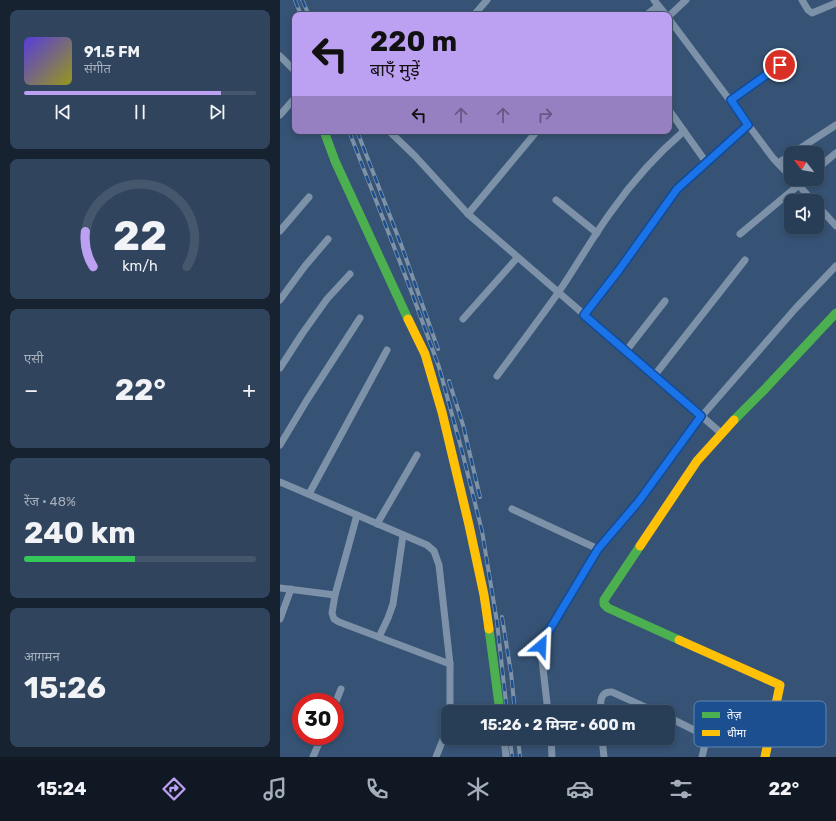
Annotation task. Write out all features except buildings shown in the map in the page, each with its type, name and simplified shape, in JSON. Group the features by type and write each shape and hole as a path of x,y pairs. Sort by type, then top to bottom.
{"street":[{"path":"477,12 487,0"},
{"path":"672,15 686,0"},
{"path":"802,0 808,10 812,13 836,3"},
{"path":"648,12 656,3 664,12"},
{"path":"672,22 748,125 784,169"},
{"path":"731,100 792,57"},
{"path":"281,59 292,68"},
{"path":"280,115 292,101"},
{"path":"672,114 706,162"},
{"path":"584,315 619,270 677,189 748,125"},
{"path":"804,146 836,125"},
{"path":"497,376 558,293 610,212 650,163 684,131"},
{"path":"325,134 335,161 425,354 432,376 469,525 484,595 499,705"},
{"path":"392,134 415,156 468,214 720,433"},
{"path":"468,214 535,134"},
{"path":"824,163 836,153"},
{"path":"778,163 784,159"},
{"path":"740,234 798,186"},
{"path":"800,186 807,194"},
{"path":"280,231 309,197"},
{"path":"556,200 597,233"},
{"path":"824,213 836,226"},
{"path":"280,300 305,266 328,239"},
{"path":"464,318 517,258"},
{"path":"654,376 745,260"},
{"path":"547,705 541,651 542,643 598,549 639,501 701,416 795,309 836,266"},
{"path":"280,368 327,299 350,274"},
{"path":"626,351 665,300"},
{"path":"777,701 780,685 608,608 604,604 605,597 697,460 720,433 766,389 836,313"},
{"path":"280,445 360,318"},
{"path":"309,494 387,350"},
{"path":"377,524 417,455"},
{"path":"280,482 427,545 434,551 439,565 450,664 450,705"},
{"path":"512,509 598,549"},
{"path":"357,515 335,595 332,613 334,619 450,664"},
{"path":"379,637 393,604 403,535"},
{"path":"280,588 335,595"},
{"path":"280,619 291,589"},
{"path":"339,693 341,689"},
{"path":"601,705 601,698 604,694 612,692 641,705"},
{"path":"675,720 694,729"},
{"path":"436,757 441,744"},
{"path":"314,757 319,745"},
{"path":"505,745 506,757"},
{"path":"551,745 552,757"},
{"path":"603,745 604,757"},
{"path":"702,757 704,747"},
{"path":"765,757 767,747"}],"railway":[{"path":"295,0 300,12"},
{"path":"302,0 308,12"},
{"path":"350,134 439,367 462,451 482,531 497,622 506,705"},
{"path":"358,134 402,247 438,349"},
{"path":"449,381 463,425 480,497"},
{"path":"502,617 514,705"},
{"path":"511,745 512,757"},
{"path":"519,745 520,757"}],"traffic: fast":[{"path":"325,134 335,161 408,319"},
{"path":"734,420 836,313"},
{"path":"640,546 604,600 604,604 608,608 679,640"},
{"path":"489,629 499,705"}],"traffic: slow":[{"path":"408,319 425,354 442,412 469,525 484,595 489,629"},
{"path":"640,546 697,461 734,420"},
{"path":"679,640 780,685 777,701"},
{"path":"765,757 767,747"}],"route":[{"path":"541,646 598,549 639,501 701,416 584,315 619,270 677,189 748,125 731,100 780,65"}]}
